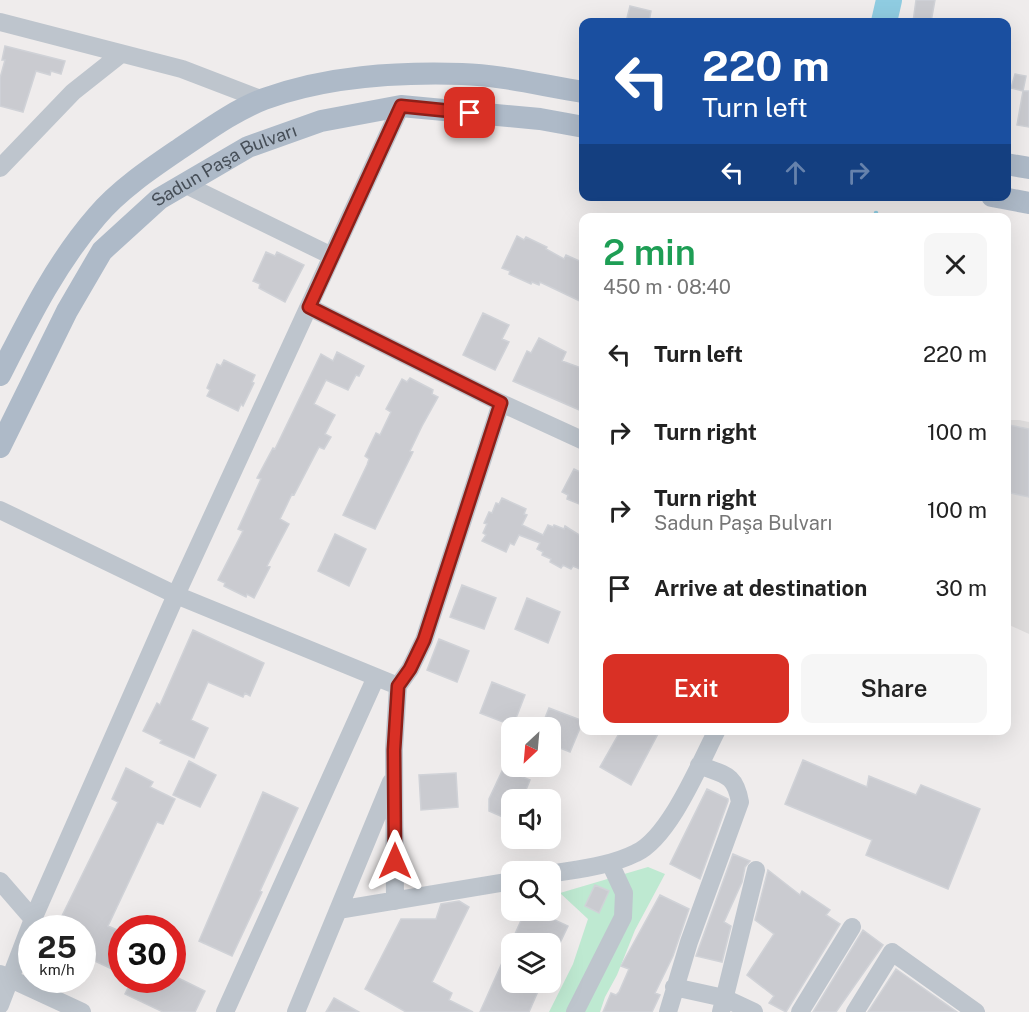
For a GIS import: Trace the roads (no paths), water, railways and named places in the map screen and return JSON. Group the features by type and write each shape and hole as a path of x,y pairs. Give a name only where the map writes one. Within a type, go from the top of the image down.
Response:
{"main road":[{"name":"Sadun Paşa Bulvarı","path":"0,375 25,326 66,256 98,215 126,188 162,161 221,122 263,100 338,79 395,75 463,74 579,91"},
{"name":"Sadun Paşa Bulvarı","path":"0,447 67,311 102,252 159,199 248,147 321,121 401,106 540,119 579,126"},
{"path":"1011,165 1029,168"},
{"path":"1011,200 1029,203"}],"street":[{"path":"0,22 182,69 263,100"},
{"path":"0,168 73,92 121,54"},
{"path":"35,915 176,595 401,106"},
{"path":"184,184 332,256"},
{"path":"309,307 501,403 579,439"},
{"path":"395,901 394,775 398,686 410,669 424,640 501,403"},
{"path":"0,510 176,595 398,686"},
{"path":"225,1012 376,677"},
{"path":"561,872 610,863 639,852 660,832 674,812 714,735"},
{"path":"668,1012 688,942 740,802 737,787 729,777 699,765"},
{"path":"296,1012 394,775"},
{"path":"575,1012 623,917 624,893 610,863"},
{"path":"722,1005 756,870"},
{"path":"0,881 30,915"},
{"path":"338,910 501,883"},
{"path":"800,1012 852,927"},
{"path":"0,1005 5,976 18,950"},
{"path":"855,1012 892,952 976,1012"},
{"path":"5,976 82,1012"},
{"path":"674,987 722,1005 754,1012"}],"waterway":[{"path":"885,18 889,0"}]}
